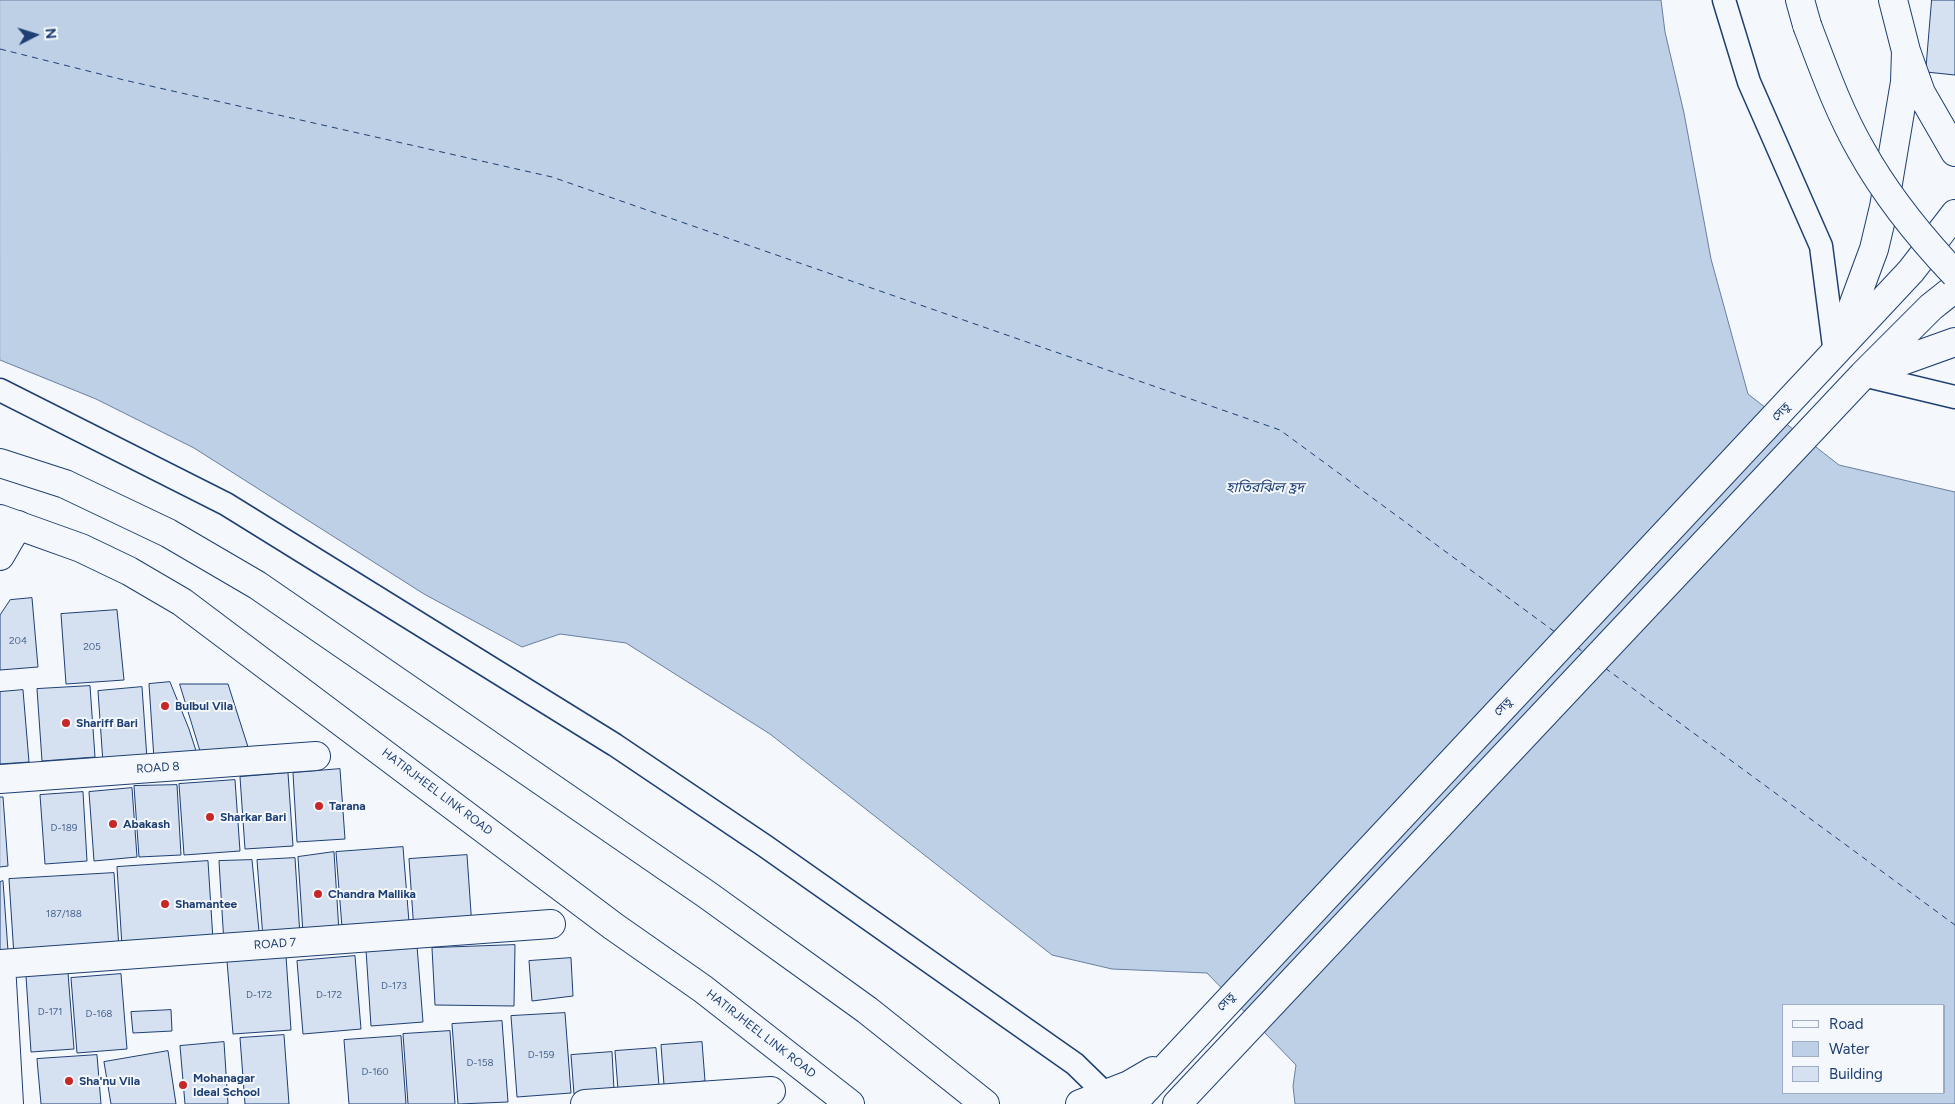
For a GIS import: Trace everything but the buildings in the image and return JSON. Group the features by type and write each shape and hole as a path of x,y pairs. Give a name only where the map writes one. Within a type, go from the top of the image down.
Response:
{"main road":[{"path":"1892,0 1906,51 1921,93 1955,152"},
{"path":"1803,12 1836,101 1861,152 1901,210 1929,246 1955,274"},
{"path":"1835,354 1874,249 1884,207 1905,82 1906,51"},
{"name":"সেতু","path":"1132,1104 1911,272 1955,214"},
{"path":"1185,1095 1863,375 1931,307 1955,288"},
{"path":"1863,375 1955,342"},
{"path":"0,464 65,484 159,529 257,585 706,894 867,1010 985,1104"},
{"path":"0,556 9,522"},
{"name":"HATIRJHEEL LINK ROAD","path":"9,522 81,548 129,571 182,602 613,926 703,989 850,1104"},
{"name":"ROAD 8","path":"0,779 316,756"},
{"name":"ROAD 7","path":"0,964 551,924"},
{"path":"0,964 9,1104"},
{"path":"1080,1104 1111,1099 1129,1085 1171,1061"},
{"path":"585,1104 661,1101 772,1091"}],"street":[{"path":"1724,0 1749,82 1821,246 1835,354"},
{"path":"1863,375 1955,396"},
{"path":"0,390 226,504 615,745 765,846 1075,1064 1111,1099"}],"water":[{"name":"হাতিরঝিল হ্রদ","path":"0,0 1661,0 1665,32 1684,113 1711,259 1748,394 1839,465 1955,492 1955,1104 1295,1104 1293,1086 1296,1065 1207,973 1112,969 1052,955 770,734 626,643 560,634 522,647 424,594 194,448 96,399 0,360"}],"ferry route":[{"path":"0,49 124,80 552,177 1280,430 1555,632"},
{"path":"1577,647 1583,652"},
{"path":"1605,668 1955,925"}],"place":[{"name":"Bulbul Vila","path":"165,706"},
{"name":"Shariff Bari","path":"66,723"},
{"name":"Tarana","path":"319,806"},
{"name":"Sharkar Bari","path":"210,817"},
{"name":"Abakash","path":"113,824"},
{"name":"Chandra Mallika","path":"318,894"},
{"name":"Shamantee","path":"165,904"},
{"name":"Sha'nu Vila","path":"69,1081"},
{"name":"Mohanagar Ideal School","path":"183,1085"}]}
